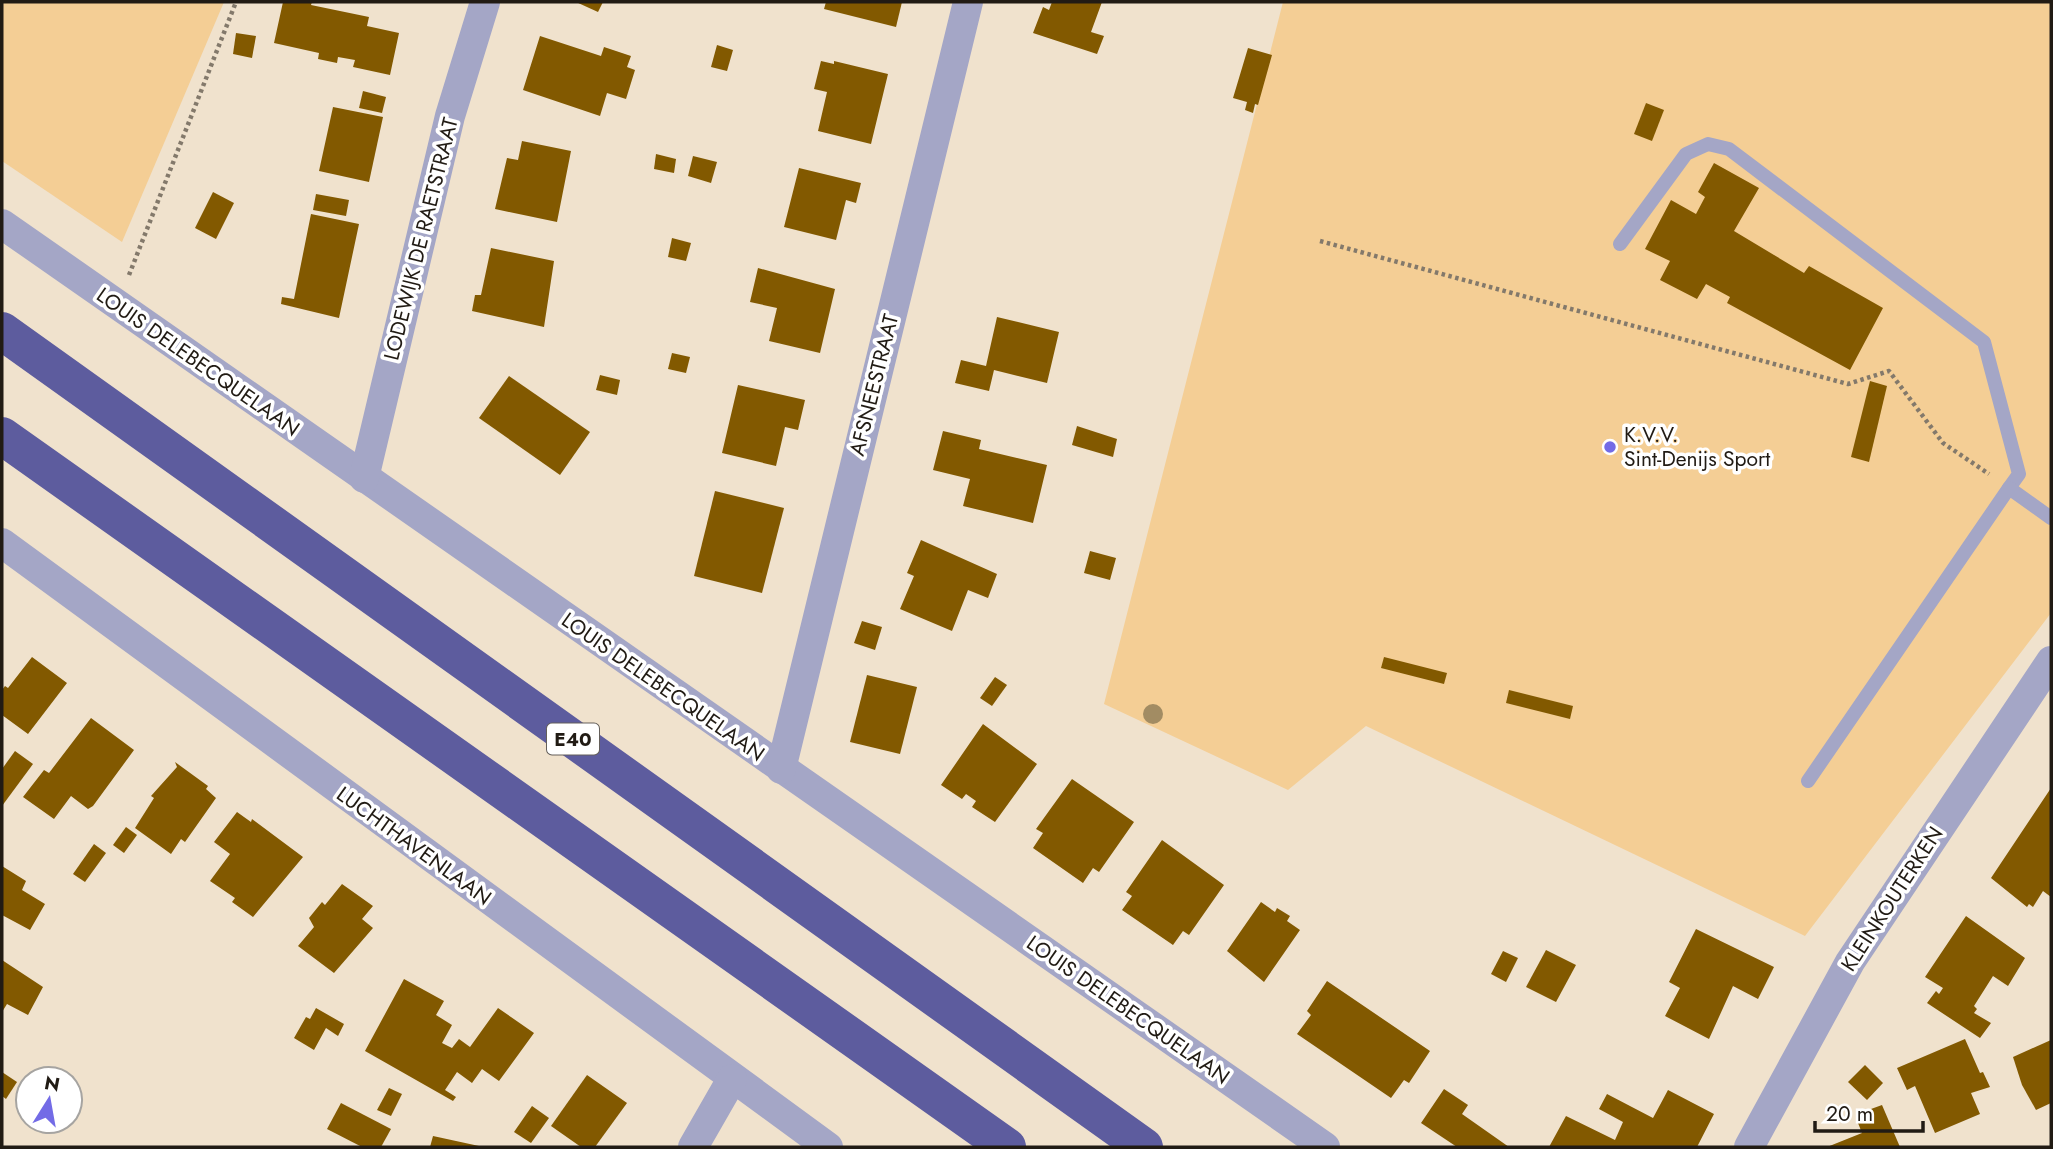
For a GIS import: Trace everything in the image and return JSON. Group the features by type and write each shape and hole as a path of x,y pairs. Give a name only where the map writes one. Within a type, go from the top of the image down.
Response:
{"highway":[{"name":"E40","path":"2,331 1144,1147"},
{"path":"2,436 1007,1147"}],"street":[{"name":"LODEWIJK DE RAETSTRAAT","path":"364,478 450,116 485,2"},
{"name":"AFSNEESTRAAT","path":"781,769 968,2"},
{"name":"LOUIS DELEBECQUELAAN","path":"2,224 1325,1147"},
{"name":"LUCHTHAVENLAAN","path":"4,551 828,1147"},
{"name":"KLEINKOUTERKEN","path":"1749,1147 1850,962 2051,661"},
{"path":"693,1147 732,1079"}],"lane":[{"path":"1620,244 1686,154 1708,144 1729,149 1984,342 2019,474 1808,781"},
{"path":"2010,488 2051,518"}],"path":[{"path":"117,305 236,2"},
{"path":"1320,241 1848,384 1889,371 1944,443 2010,488"}],"shaded area":[{"path":"2,2 224,2 122,242 2,161"},
{"name":"K.V.V. Sint-Denijs Sport","path":"1283,2 2051,2 2051,613 1805,936 1366,726 1288,790 1104,704"}],"building":[{"path":"283,2 312,2 311,5 369,17 367,26 399,33 390,75 353,67 355,60 338,57 337,63 318,59 319,53 274,43"},
{"path":"576,2 603,2 598,12"},
{"path":"826,2 902,2 896,27 824,9"},
{"path":"1052,2 1102,2 1091,32 1104,36 1097,54 1033,33 1043,7 1049,10"},
{"path":"236,33 256,36 252,58 233,54"},
{"path":"540,36 601,56 604,47 631,56 627,67 635,70 626,99 607,93 600,116 523,90"},
{"path":"717,45 733,50 727,71 711,67"},
{"path":"1248,48 1272,55 1258,105 1255,104 1253,113 1245,110 1247,102 1233,98"},
{"path":"821,61 834,64 834,61 888,74 871,144 818,131 827,92 814,89"},
{"path":"363,91 386,97 382,113 359,108"},
{"path":"1646,103 1664,110 1652,141 1634,134"},
{"path":"333,107 383,117 369,182 319,171"},
{"path":"522,141 571,151 557,222 495,209 507,158 518,160"},
{"path":"656,154 676,159 674,173 654,169"},
{"path":"693,156 717,162 711,183 688,176"},
{"path":"1714,163 1759,188 1734,231 1804,273 1809,266 1883,308 1850,370 1727,303 1730,297 1706,284 1697,299 1660,280 1670,261 1645,249 1671,200 1696,214 1705,197 1698,192"},
{"path":"799,168 861,183 856,203 846,200 836,240 784,227"},
{"path":"213,192 234,203 216,239 195,228"},
{"path":"316,194 349,200 346,216 313,210"},
{"path":"311,214 359,224 339,318 281,304 282,297 294,299"},
{"path":"672,238 691,243 686,261 668,257"},
{"path":"491,248 554,261 544,327 472,311 475,295 481,295"},
{"path":"758,268 835,289 820,353 769,341 777,308 750,302"},
{"path":"997,317 1059,332 1047,383 994,370 989,391 955,383 961,360 986,366"},
{"path":"672,353 690,357 686,373 668,369"},
{"path":"600,375 620,380 617,395 596,390"},
{"path":"509,376 590,432 560,475 479,418"},
{"path":"1870,381 1887,386 1869,462 1851,457"},
{"path":"738,385 805,400 798,430 785,427 776,466 722,453"},
{"path":"1077,426 1117,439 1113,457 1072,445"},
{"path":"943,431 981,440 979,449 1047,465 1033,523 963,506 970,479 933,470"},
{"path":"715,491 784,508 762,593 694,576"},
{"path":"921,540 997,574 988,598 968,590 952,631 900,609 914,576 907,573"},
{"path":"1090,551 1116,558 1110,580 1084,573"},
{"path":"862,621 882,627 875,650 854,643"},
{"path":"32,657 67,683 28,734 2,715 2,690 5,686 8,688"},
{"path":"1384,657 1447,673 1444,684 1381,668"},
{"path":"867,675 917,687 900,754 850,742"},
{"path":"995,677 1007,685 992,706 980,698"},
{"path":"1509,690 1573,706 1570,719 1506,703"},
{"path":"91,718 134,750 93,806 88,809 71,796 54,819 23,797 44,770 49,773"},
{"path":"983,724 1037,764 995,822 972,807 976,801 966,794 962,799 941,785"},
{"path":"15,751 33,764 2,806 2,769"},
{"path":"175,762 208,786 206,789 216,798 185,842 181,839 171,854 135,828 154,798 151,796 177,767"},
{"path":"1072,779 1134,822 1099,872 1093,868 1083,883 1033,848 1043,833 1036,829"},
{"path":"2051,788 2051,897 2043,891 2033,907 2029,904 2027,907 1991,878"},
{"path":"237,812 251,822 252,819 303,857 253,917 232,902 235,898 210,881 230,854 214,842"},
{"path":"126,827 137,835 124,853 113,845"},
{"path":"1162,840 1224,885 1189,935 1183,931 1173,945 1122,910 1132,896 1126,892"},
{"path":"94,844 106,853 85,882 73,874"},
{"path":"2,866 26,881 22,890 45,904 30,930 2,915"},
{"path":"342,884 373,906 362,919 373,928 334,973 298,946 314,927 309,918 322,902 325,905"},
{"path":"1261,902 1275,912 1277,908 1290,916 1287,921 1300,930 1264,982 1227,951"},
{"path":"1966,916 2025,958 2008,986 1993,976 1974,1006 1977,1009 1974,1013 1991,1023 1980,1038 1927,1003 1936,991 1939,994 1943,988 1925,977"},
{"path":"1696,929 1774,967 1758,999 1733,986 1709,1039 1665,1016 1680,988 1669,982"},
{"path":"1546,950 1576,965 1556,1002 1526,987"},
{"path":"1503,951 1518,958 1506,982 1491,974"},
{"path":"2,960 43,987 28,1015 7,1004 2,1012"},
{"path":"404,979 444,1001 436,1015 452,1025 442,1043 452,1048 459,1039 470,1047 498,1008 534,1033 499,1081 482,1069 472,1083 457,1072 445,1090 456,1097 453,1101 365,1051"},
{"path":"1327,981 1430,1051 1409,1083 1404,1080 1391,1098 1297,1034 1311,1015 1307,1011"},
{"path":"316,1008 344,1024 338,1036 326,1028 314,1050 294,1038 306,1017 310,1019"},
{"path":"1965,1039 1980,1073 1983,1072 1990,1087 1971,1093 1980,1114 1935,1133 1915,1086 1907,1090 1897,1068"},
{"path":"2051,1040 2051,1103 2036,1110 2022,1085 2013,1057"},
{"path":"1865,1065 1883,1083 1867,1100 1848,1082"},
{"path":"2,1072 14,1080 14,1087 6,1099 2,1096"},
{"path":"587,1075 627,1103 595,1147 581,1147 551,1126"},
{"path":"389,1088 402,1094 391,1116 377,1110"},
{"path":"1444,1089 1468,1105 1462,1114 1509,1147 1457,1147 1421,1123"},
{"path":"1668,1090 1714,1114 1697,1147 1549,1147 1566,1116 1615,1140 1623,1122 1599,1109 1607,1094 1653,1118"},
{"path":"341,1103 391,1129 381,1147 362,1147 327,1129"},
{"path":"1882,1105 1900,1147 1827,1147 1862,1133 1856,1118 1860,1113"},
{"path":"532,1106 549,1118 531,1143 514,1132"},
{"path":"433,1136 479,1146 479,1147 430,1147"}],"place":[{"name":"K.V.V. Sint-Denijs Sport","path":"1610,447"}]}
